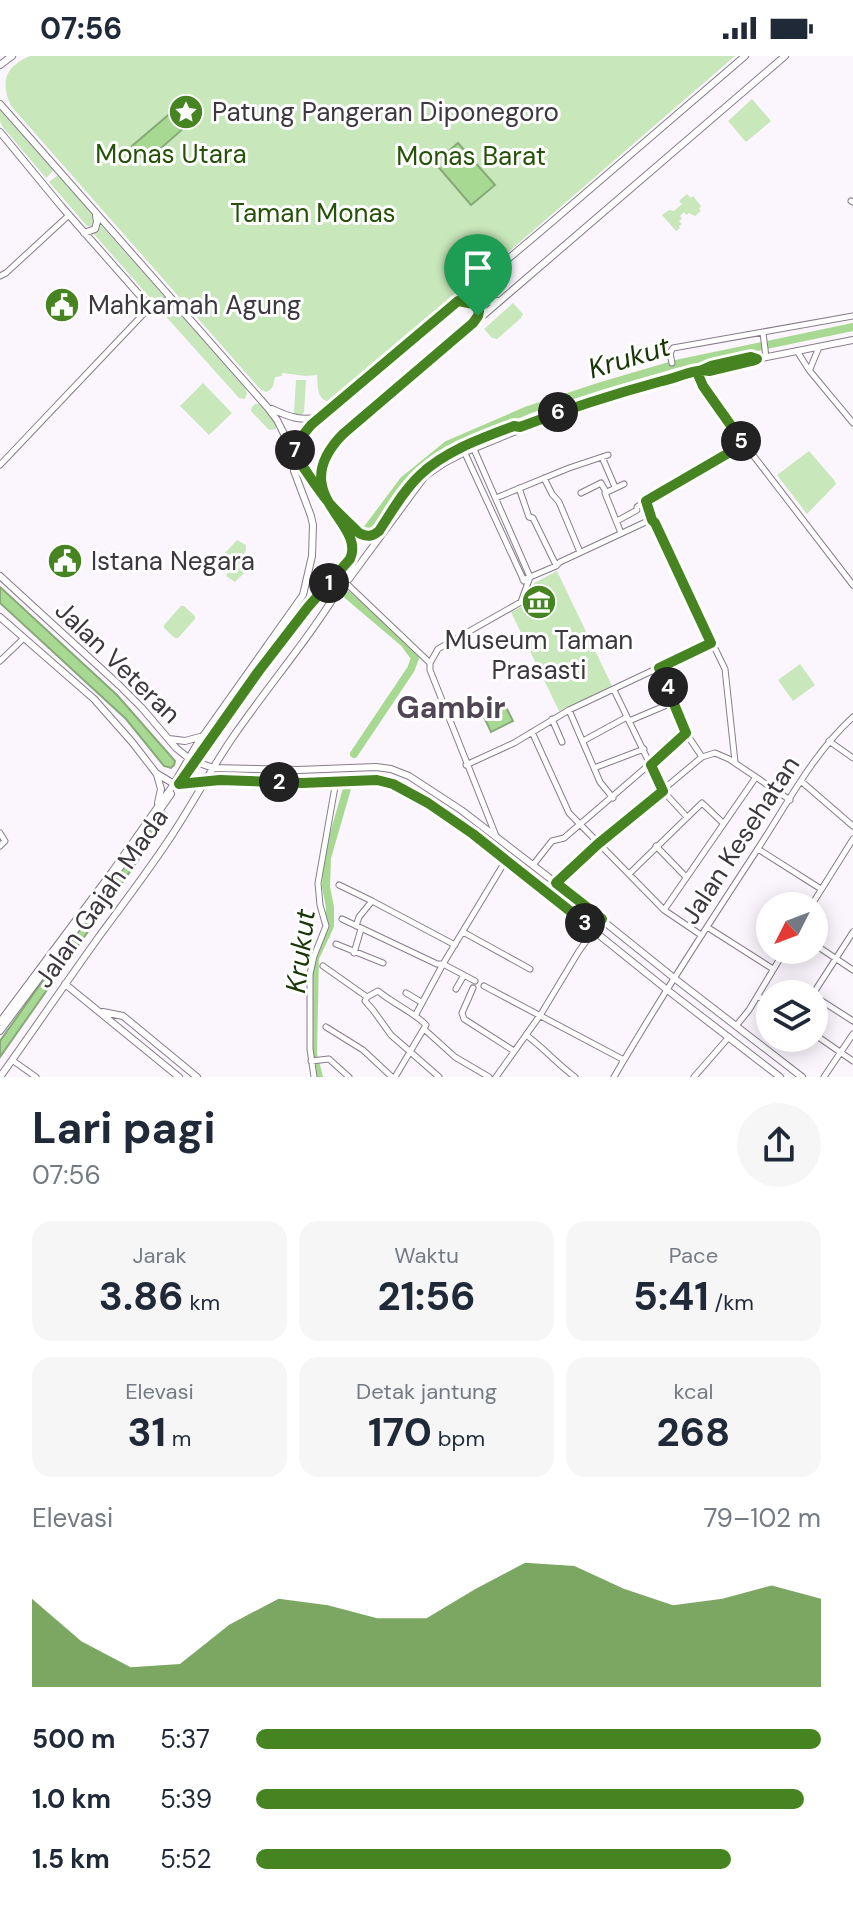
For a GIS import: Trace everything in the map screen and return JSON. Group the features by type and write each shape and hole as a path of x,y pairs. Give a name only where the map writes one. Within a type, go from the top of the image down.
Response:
{"main road":[{"path":"0,65 12,56"},
{"path":"191,760 202,736 303,595 312,556 313,525 294,471 294,454 302,435 745,56"},
{"path":"323,493 323,471 336,442 785,56"},
{"path":"0,104 277,420 294,454 323,493 351,541 353,551 349,572 335,598"},
{"path":"1,136 150,307"},
{"path":"84,233 95,229 96,215"},
{"path":"484,279 480,292 484,299 491,302 501,299"},
{"path":"458,301 476,306 479,313 476,321"},
{"path":"328,502 359,533 374,535 419,475 442,459 514,426 520,427 601,397 706,369 710,371 752,361 766,354 853,340"},
{"path":"268,408 299,419 322,415"},
{"path":"335,598 422,479 464,450"},
{"path":"0,1031 97,901 191,760 308,607 347,564 353,551"},
{"name":"Jalan Veteran","path":"0,576 119,685 191,760 213,768"},
{"name":"Jalan Gajah Mada","path":"0,1077 171,837 219,757 263,693 335,598"},
{"path":"0,617 94,699 119,726 156,773 161,789 158,806"},
{"path":"169,739 185,741 202,736"},
{"path":"219,757 219,765 223,767"},
{"path":"213,768 298,770 358,766 400,772 475,821 533,865 802,1077"},
{"path":"156,773 176,784 232,780 302,783 377,780 406,790 506,860 780,1077"},
{"path":"0,1022 176,784"},
{"path":"65,984 179,1077"},
{"path":"99,1011 123,1016 197,1077"},
{"path":"0,1069 10,1062"}],"street":[{"path":"0,276 69,215"},
{"path":"0,465 150,307 162,301 172,301"},
{"path":"672,363 670,353 673,348 763,336 853,316"},
{"path":"763,336 766,354"},
{"path":"809,370 819,347"},
{"path":"797,351 853,423"},
{"path":"697,372 703,386 744,444 853,585"},
{"path":"617,521 744,444"},
{"path":"472,446 496,498 526,579 524,598 518,605 438,649 430,663 430,670 496,837"},
{"path":"464,450 526,579"},
{"path":"496,498 605,456 615,487"},
{"path":"544,478 552,494 557,497 580,552"},
{"path":"581,493 611,478"},
{"path":"601,483 621,533"},
{"path":"606,492 624,484"},
{"path":"519,488 529,517 533,518 557,563"},
{"path":"646,501 652,520 725,669 735,762"},
{"path":"526,579 652,520"},
{"path":"346,583 430,663"},
{"path":"0,661 23,639"},
{"path":"466,765 514,743 569,710 711,643"},
{"path":"659,668 686,733 702,757"},
{"path":"614,690 663,791 687,817"},
{"path":"583,741 628,719 674,702"},
{"path":"569,710 600,782 613,798"},
{"name":"Jalan Kesehatan","path":"614,1077 666,989 829,741 853,717"},
{"path":"552,719 562,742"},
{"path":"532,732 567,810 664,910 701,935"},
{"path":"533,865 552,841 564,838 686,733"},
{"path":"829,741 853,758"},
{"path":"594,768 644,749"},
{"path":"556,883 702,757 715,753 735,762 790,800"},
{"path":"664,910 756,777"},
{"path":"314,1077 310,974 326,926 318,883 339,781"},
{"path":"802,782 853,826"},
{"path":"629,874 703,803 723,823"},
{"path":"475,821 486,813"},
{"path":"0,833 2,844"},
{"path":"819,892 853,839"},
{"path":"656,846 686,877"},
{"path":"758,849 821,889"},
{"path":"415,1016 506,860"},
{"path":"339,885 455,945"},
{"path":"354,953 359,917 372,901"},
{"path":"342,919 475,981"},
{"path":"496,1077 602,919"},
{"path":"707,927 773,969"},
{"path":"463,932 530,969"},
{"path":"823,980 853,932"},
{"path":"336,944 383,963"},
{"path":"828,953 853,970"},
{"path":"766,980 776,964"},
{"path":"323,966 367,997"},
{"path":"456,989 464,975"},
{"path":"484,986 624,1060"},
{"path":"473,988 462,1013 464,1019 514,1051"},
{"path":"326,1027 363,1050 394,1077 426,1025 378,991 367,997"},
{"path":"406,993 421,1002"},
{"path":"367,997 365,1001 384,1027 439,1077"},
{"path":"736,1026 756,997"},
{"path":"828,1005 853,1021"},
{"path":"424,1029 455,1057 489,1077"},
{"path":"824,1077 853,1034"},
{"path":"526,1035 575,1077"},
{"path":"694,1077 729,1037"},
{"path":"828,1044 853,1061"},
{"path":"315,1060 329,1059 349,1077"},
{"path":"10,1062 36,1077"},
{"path":"391,1062 400,1070"},
{"path":"699,1071 707,1077"}],"green space":[{"name":"Taman Monas","path":"30,56 735,56 337,400 326,401 320,395 317,375 282,373 282,376 275,377 268,391 260,389 11,106 6,89 7,76 15,65"},
{"path":"752,99 771,121 746,142 728,121"},
{"path":"0,109 54,170 46,178 2,126"},
{"path":"58,175 94,216 91,226 87,226 49,182"},
{"path":"687,194 691,198 693,196 701,211 695,216 684,212 679,221 682,224 676,231 662,215 669,210 674,211"},
{"path":"100,224 165,297 152,300 92,232"},
{"path":"513,303 523,314 521,318 497,339 492,338 484,329"},
{"path":"168,305 173,306 245,388 245,399 239,398 161,311"},
{"path":"296,380 306,380 304,412 301,416 294,412"},
{"path":"203,383 232,413 209,435 180,406"},
{"path":"255,404 259,404 276,424 276,429 269,430 251,411"},
{"path":"809,451 836,484 807,514 777,475"},
{"path":"237,540 246,545 244,554 252,565 235,582 226,576 230,568 223,562 223,555"},
{"name":"Museum Taman Prasasti","path":"557,571 613,688 559,711 511,612 525,605 534,583"},
{"path":"181,606 195,619 175,638 164,625"},
{"path":"800,664 815,685 793,701 778,680"}],"shaded area":[{"path":"172,112 185,127 145,162 132,146"},
{"path":"458,143 495,185 471,205 435,163"},
{"path":"0,587 117,695 175,761 171,768 164,766 126,719 0,603"},
{"path":"505,705 513,721 491,732 483,715"},
{"path":"163,811 169,816 0,1057 0,1041"}],"waterway":[{"name":"Krukut","path":"365,532 404,480 447,445 528,410 676,364 853,327"},
{"name":"Krukut","path":"345,593 404,643 415,658 411,669 354,754"},
{"name":"Krukut","path":"319,1077 313,1054 315,958 330,926 327,858 348,785"}],"place":[{"name":"Patung Pangeran Diponegoro","path":"186,112"},
{"name":"Mahkamah Agung","path":"62,305"},
{"name":"Istana Negara","path":"65,561"},
{"name":"Museum Taman Prasasti","path":"539,602"}],"district":[{"name":"Gambir","path":"451,708"}],"route":[{"path":"478,316 332,447 325,462 321,484 323,493 325,497 351,541 353,551 350,559 258,672 179,784 220,780 302,783 377,780 393,784 428,803 473,834 594,930 602,919 556,883 663,791 651,765 686,733 659,668 711,643 652,520 646,501 744,444 703,386 697,372 709,366 751,357 757,359 710,371 706,369 697,372 665,381 601,397 471,443 419,475 379,531 369,537 359,533 328,502 323,493 294,454 299,440 322,415 458,301 474,304 479,311 478,316"}],"park label":[{"name":"Monas Utara","path":"171,154"},
{"name":"Monas Barat","path":"471,156"}]}
